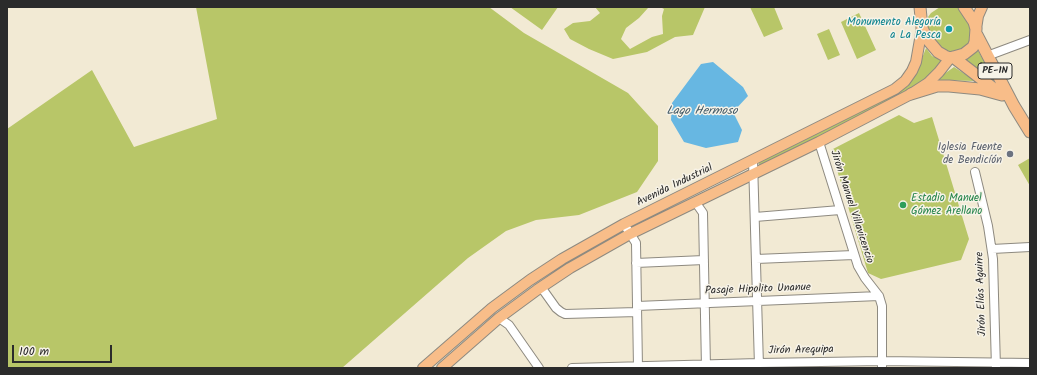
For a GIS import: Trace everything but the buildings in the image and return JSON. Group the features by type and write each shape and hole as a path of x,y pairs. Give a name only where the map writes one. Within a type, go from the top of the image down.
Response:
{"highway":[{"name":"PE-1N","path":"920,7 922,24 927,39 932,47 945,56 952,58 1002,95 1014,106"},
{"path":"922,24 923,14 928,7"},
{"name":"PE-1N","path":"964,7 971,17 987,56 1029,130"},
{"name":"PE-1N","path":"952,58 969,51 975,42 976,32"},
{"path":"911,94 937,86 948,86 980,90 1002,95"}],"main road":[{"path":"976,32 978,16 982,7"},
{"name":"Avenida Industrial","path":"423,368 492,308 562,259 624,224 895,90 905,81 914,66 919,52 922,24"},
{"path":"442,368 499,318 570,268 630,234 819,142 911,94 928,83 952,58"}],"street":[{"path":"987,56 1030,40"},
{"name":"Jirón Manuel Villavicencio","path":"819,142 858,266 879,296 882,306 882,365"},
{"path":"753,161 759,365"},
{"name":"Jirón Elías Aguirre","path":"975,172 992,249 996,365"},
{"path":"696,203 703,213 706,366"},
{"path":"755,217 840,210"},
{"path":"624,224 636,243 638,367"},
{"path":"992,249 1030,248"},
{"path":"756,259 854,254"},
{"path":"636,263 704,260"},
{"name":"Pasaje Hipolito Unanue","path":"541,287 556,308 565,314 704,304 879,296"},
{"path":"499,318 509,324 539,368"},
{"name":"Jirón Arequipa","path":"572,368 759,365 996,365 1030,363"}],"green space":[{"path":"196,7 489,7 524,33 628,93 658,126 658,161 637,192 579,215 536,220 506,231 468,258 342,368 7,368 7,129 92,70 134,147 217,119"},
{"path":"510,7 558,7 542,30"},
{"path":"595,7 648,8 639,18 626,28 621,39 630,49 652,37 663,34 662,16 664,9 660,7 705,7 693,35 675,37 647,52 613,59 570,39 564,29 573,23 590,21 600,13"},
{"path":"750,7 774,7 783,29 764,37"},
{"path":"940,7 958,8 962,12 971,29 969,43 966,47 955,53 947,52 935,44 928,29 928,17"},
{"path":"859,13 876,50 857,59 841,22"},
{"path":"829,29 840,55 828,60 817,34"},
{"path":"926,48 932,56 944,61 944,63 908,93 760,166 759,162 898,93 909,85 916,74"},
{"path":"977,49 996,82 995,84 964,60"},
{"path":"954,67 975,81 937,80"},
{"name":"Estadio Manuel Gómez Arellano","path":"899,115 914,123 932,117 969,239 961,260 881,279 868,273 831,150"},
{"path":"1030,158 1030,186 1018,165"}],"water":[{"name":"Lago Hermoso","path":"713,62 743,87 748,96 733,112 742,130 738,142 706,148 684,142 671,120 672,103 701,64"}],"place":[{"name":"Monumento Alegoría a La Pesca","path":"949,29"},
{"name":"Iglesia Fuente de Bendicíón","path":"1010,154"},
{"name":"Estadio Manuel Gómez Arellano","path":"903,205"}]}
